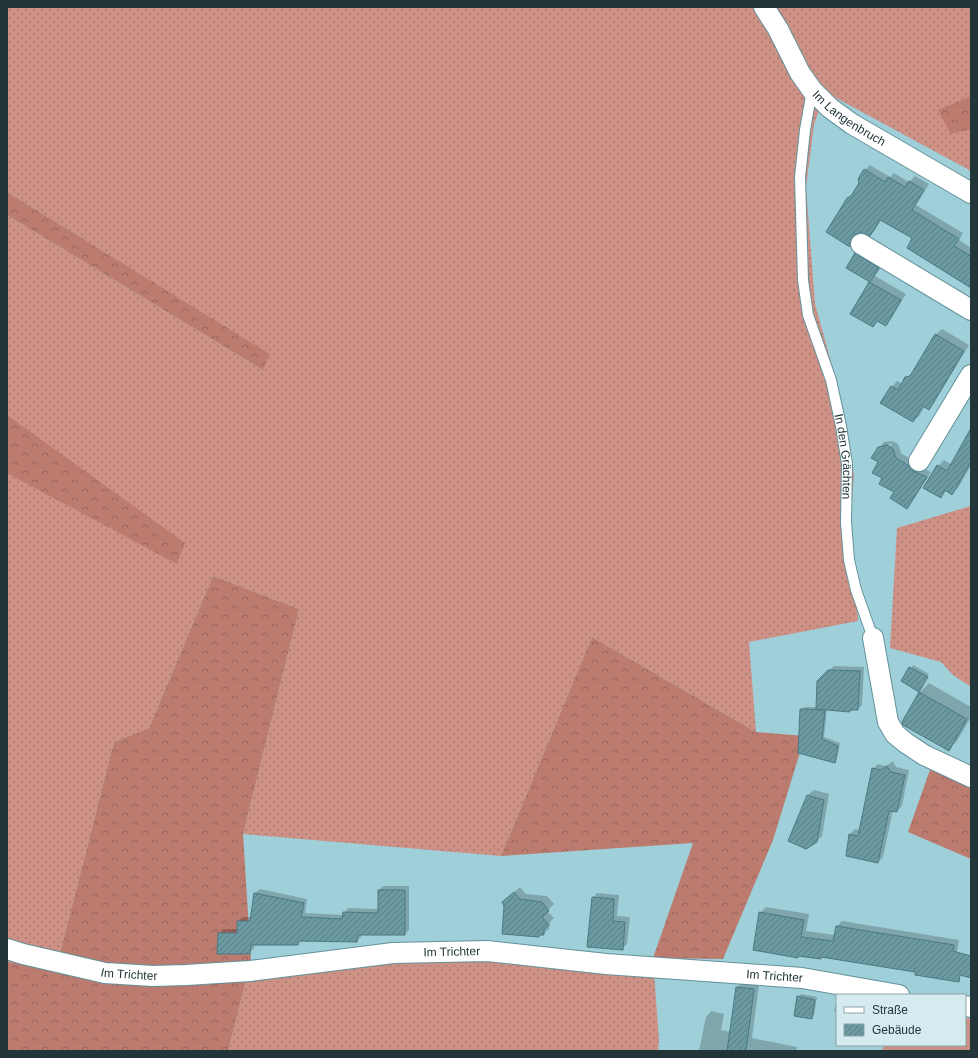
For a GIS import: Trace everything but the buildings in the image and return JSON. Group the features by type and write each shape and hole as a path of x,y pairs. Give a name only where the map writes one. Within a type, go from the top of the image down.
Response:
{"street":[{"name":"Im Langenbruch","path":"764,7 778,29 800,73 812,90 830,108 852,124 971,193"},
{"path":"861,244 971,310"},
{"path":"919,461 971,375"},
{"name":"In den Grächten","path":"873,638 888,722 896,734 924,755 971,777"},
{"name":"Im Trichter","path":"7,948 24,954 105,973 153,976 250,971 393,953 487,951 606,964 802,978 893,994"}],"lane":[{"name":"In den Grächten","path":"812,90 805,130 800,177 803,280 808,315 831,380 841,426 847,464 846,522 849,560 856,590 873,638"}],"shaded area":[{"path":"7,7 971,7 971,171 825,92 814,125 806,187 815,304 836,380 854,474 850,525 858,621 749,642 756,732 592,637 501,856 243,834 299,609 213,576 149,728 114,742 56,969 7,962 7,215 263,370 269,354 7,192"},
{"path":"971,506 971,687 953,675 941,662 890,648 897,528"},
{"path":"479,940 654,973 659,1040 658,1051 228,1051 251,961"},
{"path":"966,1017 971,1019 971,1051 882,1051 884,1046 966,1046"}],"green space":[{"path":"971,96 971,129 951,134 938,110"},
{"path":"7,192 270,354 263,370 7,215"},
{"path":"7,415 185,543 177,564 7,473"},
{"path":"213,576 299,609 243,834 251,961 228,1051 7,1051 7,962 56,969 114,742 149,728"},
{"path":"592,637 756,732 805,736 773,840 723,959 653,958 693,843 501,856"},
{"path":"931,767 971,782 971,859 908,832"}]}
